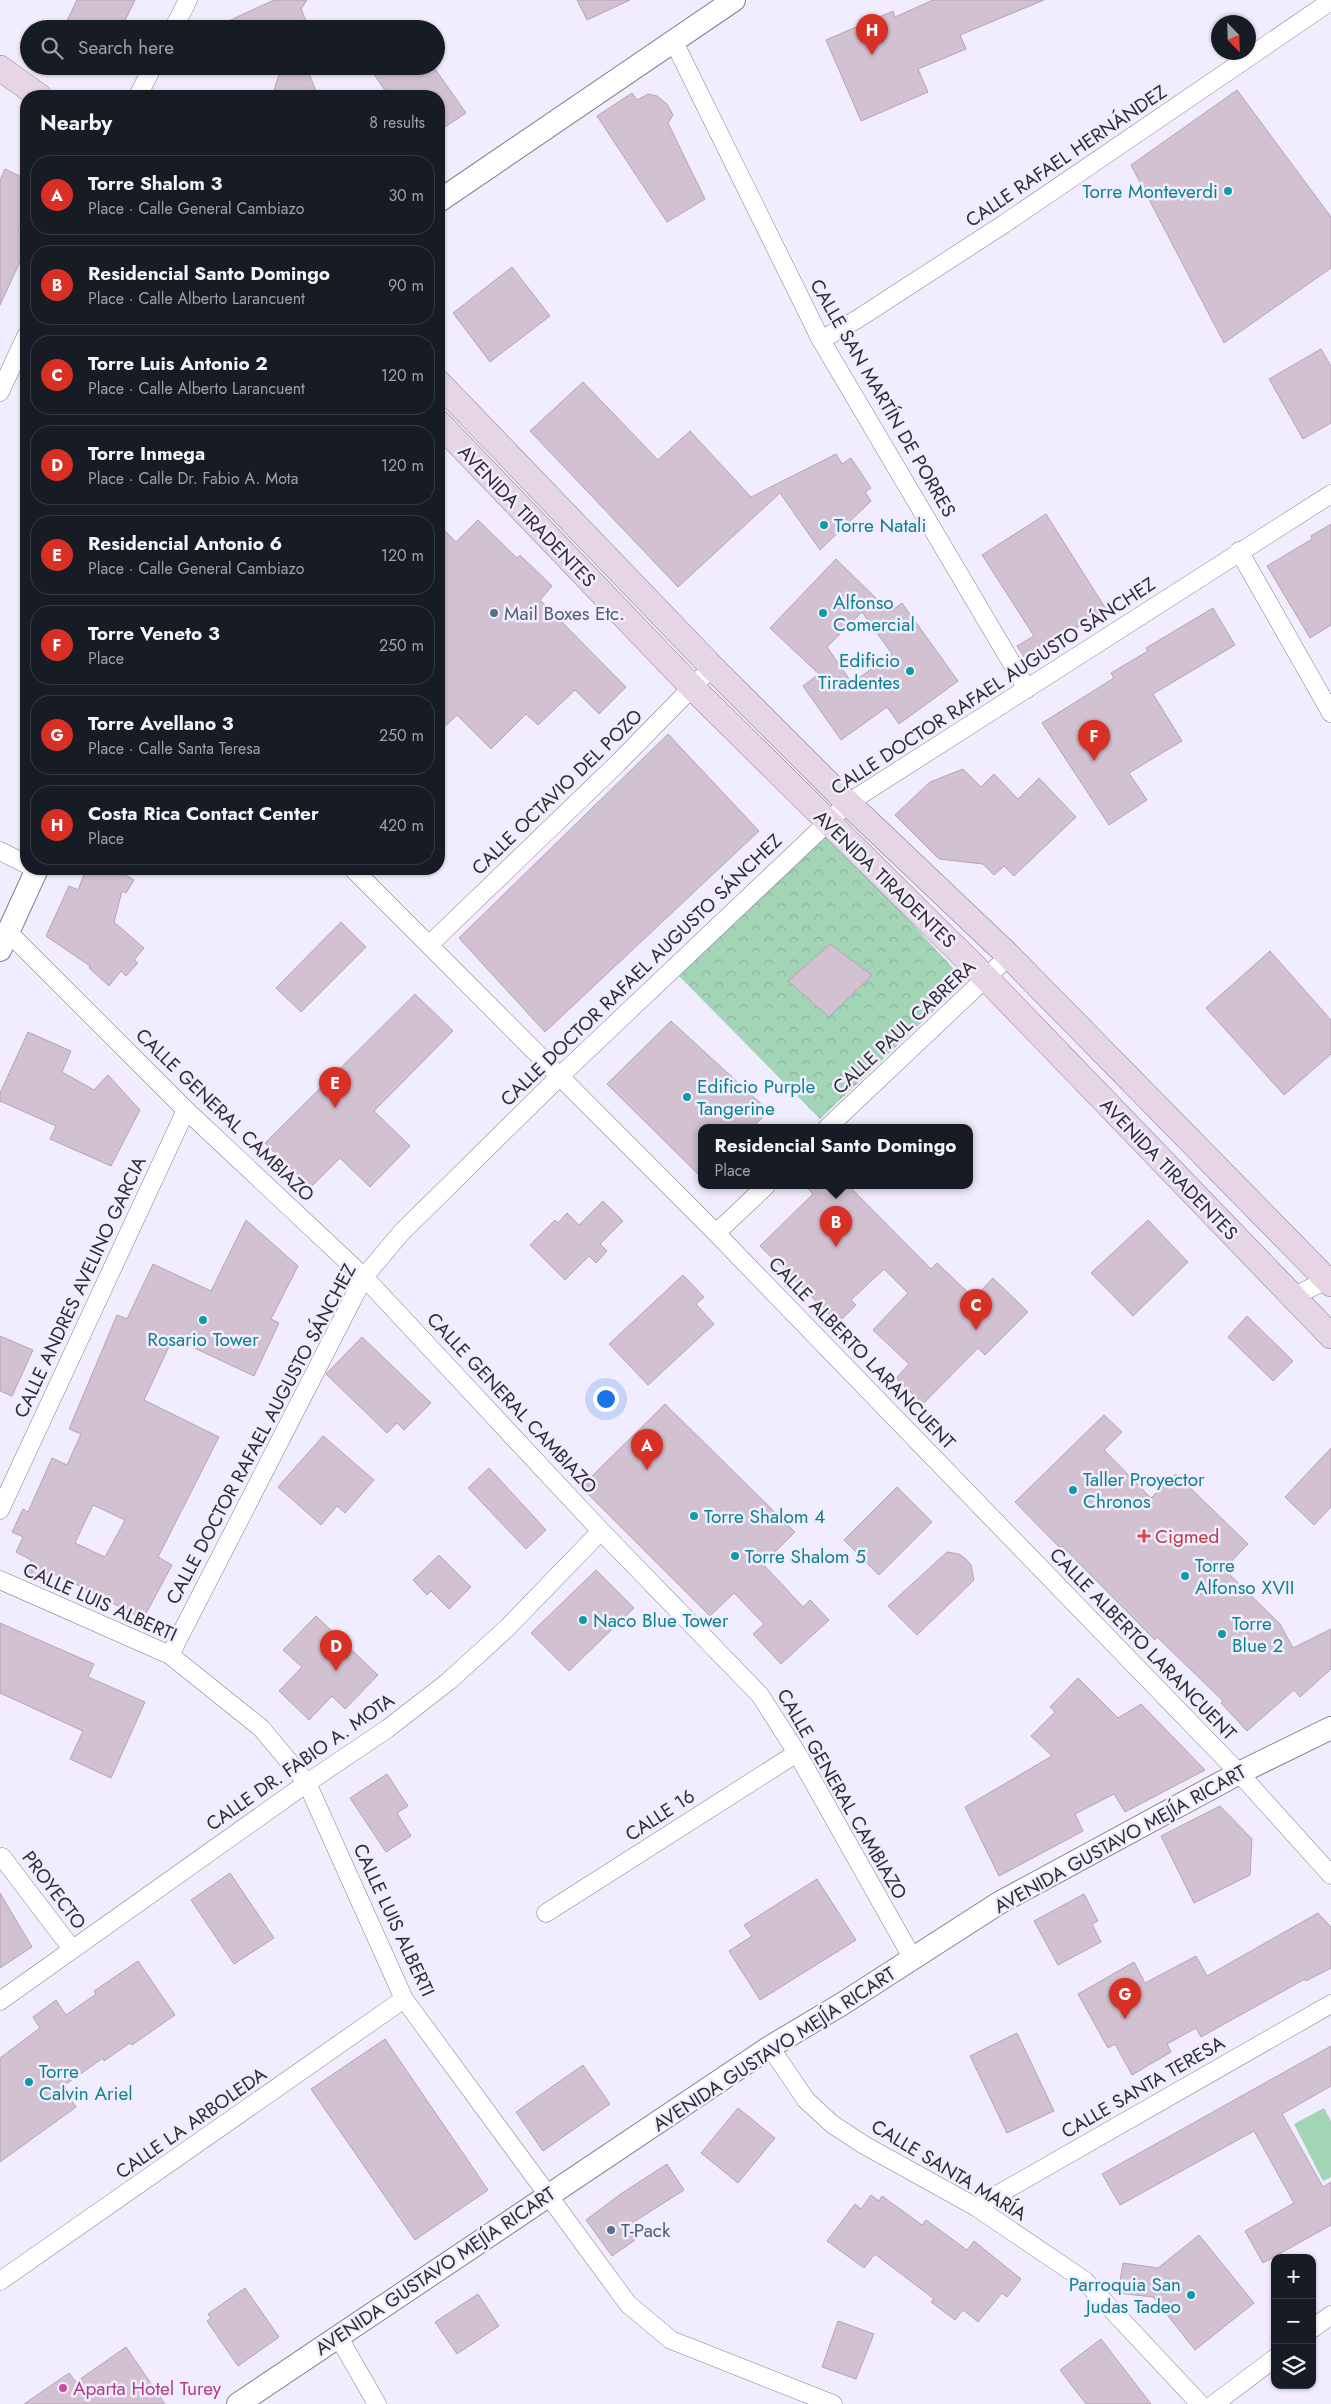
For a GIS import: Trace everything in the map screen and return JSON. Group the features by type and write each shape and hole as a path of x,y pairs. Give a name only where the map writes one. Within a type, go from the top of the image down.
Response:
{"main road":[{"path":"0,68 31,90"},
{"path":"0,86 20,99"},
{"name":"AVENIDA TIRADENTES","path":"445,389 712,667 848,802 1009,956 1330,1281"},
{"name":"AVENIDA TIRADENTES","path":"445,429 693,688 826,822 986,978 1331,1336"}],"street":[{"path":"178,20 188,0"},
{"path":"445,197 734,0"},
{"name":"CALLE RAFAEL HERNÁNDEZ","path":"821,340 856,320 1004,224 1331,1"},
{"name":"CALLE SAN MARTÍN DE PORRES","path":"674,42 821,340 1027,689"},
{"path":"141,90 148,75"},
{"path":"0,392 20,349"},
{"name":"CALLE DOCTOR RAFAEL AUGUSTO SÁNCHEZ","path":"170,1655 364,1277 401,1233 559,1077 848,802 1331,494"},
{"path":"1239,551 1331,713"},
{"name":"CALLE OCTAVIO DEL POZO","path":"429,945 693,688 712,667"},
{"path":"0,851 20,861"},
{"path":"4,941 31,875"},
{"name":"CALLE ALBERTO LARANCUENT","path":"359,875 716,1233 1239,1773 1331,1874"},
{"name":"CALLE GENERAL CAMBIAZO","path":"4,941 364,1277 601,1530 760,1695 797,1753 914,1959"},
{"name":"CALLE PAUL CABRERA","path":"831,1124 1009,956"},
{"name":"CALLE ANDRES AVELINO GARCIA","path":"0,1510 186,1110"},
{"path":"716,1233 763,1189"},
{"path":"1292,1297 1330,1281"},
{"name":"CALLE DR. FABIO A. MOTA","path":"0,2001 307,1783 387,1729 449,1681 507,1628 601,1530"},
{"name":"CALLE LUIS ALBERTI","path":"0,1580 170,1655 261,1728 307,1783 404,1999 628,2304 671,2340 833,2404"},
{"name":"AVENIDA GUSTAVO MEJÍA RICART","path":"238,2404 770,2047 914,1959 999,1904 1239,1773 1331,1728"},
{"name":"CALLE 16","path":"546,1914 797,1753"},
{"name":"PROYECTO","path":"2,1857 72,1950"},
{"name":"CALLE LA ARBOLEDA","path":"0,2281 404,1999"},
{"name":"CALLE SANTA TERESA","path":"976,2207 1331,2004"},
{"name":"CALLE SANTA MARÍA","path":"770,2047 806,2100 832,2124 864,2145 976,2207 1084,2280 1200,2404"},
{"path":"1316,2326 1331,2315"},
{"path":"338,2336 377,2404"},
{"path":"1214,2404 1271,2361"}],"green space":[{"path":"828,832 965,981 820,1119 679,976"},
{"path":"1324,2108 1331,2121 1331,2177 1323,2181 1294,2124"}],"building":[{"path":"77,0 135,0 125,20 67,20"},
{"path":"274,0 307,0 301,9 306,20 231,20"},
{"path":"577,0 630,0 587,20"},
{"path":"933,0 1044,0 960,35 966,49 918,69 928,92 861,121 826,40 893,11 895,17"},
{"path":"279,75 310,75 316,90 274,90"},
{"path":"374,75 439,75 466,113 445,127 445,90 385,90"},
{"name":"Torre Monteverdi","path":"1237,90 1331,217 1331,268 1224,343 1131,165"},
{"path":"632,93 637,100 648,94 657,96 667,104 673,115 668,123 705,199 667,222 597,116"},
{"path":"5,169 20,176 20,227 18,231 20,232 20,262 0,305 0,180"},
{"path":"512,267 550,316 490,362 453,313"},
{"path":"1321,349 1331,366 1331,423 1303,439 1269,379"},
{"path":"583,382 658,460 690,431 751,497 836,454 842,464 851,458 871,488 865,492 871,501 820,550 780,493 678,587 530,431"},
{"path":"1046,514 1106,609 1026,660 1017,646 1034,636 982,555"},
{"path":"478,520 517,558 520,555 552,586 540,600 626,687 599,714 575,690 538,725 526,714 491,749 457,715 445,726 445,531 456,542"},
{"path":"1331,524 1331,625 1310,638 1267,566 1312,539 1311,536"},
{"path":"836,559 890,612 902,603 958,681 899,724 887,707 841,740 803,686 819,674 770,628","holes":["862,612 892,654 852,683 827,647"]},
{"path":"1213,608 1235,645 1153,694 1182,741 1129,773 1147,800 1109,825 1042,723 1114,678 1111,673 1148,651 1146,648"},
{"path":"668,734 759,831 545,1032 459,938"},
{"path":"963,769 981,787 994,774 1018,799 1039,778 1076,817 1014,876 1004,866 994,875 983,864 939,859 895,815 930,782"},
{"path":"84,875 126,875 134,880 126,893 122,891 114,922 144,948 134,960 138,963 126,976 121,971 109,986 89,968 90,966 46,936 69,886 78,890"},
{"path":"341,922 366,947 301,1012 276,988"},
{"path":"830,944 872,975 829,1017 788,981"},
{"path":"1270,951 1331,1020 1331,1054 1284,1095 1206,1008"},
{"path":"415,994 453,1031 374,1111 410,1146 370,1187 340,1158 311,1187 265,1143"},
{"name":"Edificio Purple Tangerine","path":"671,1021 769,1111 756,1124 698,1124 698,1174 607,1084"},
{"path":"28,1032 71,1051 62,1072 94,1090 108,1075 140,1110 111,1166 50,1139 56,1126 0,1101 0,1093"},
{"path":"808,1189 852,1189 931,1269 937,1263 974,1298 993,1278 1028,1312 985,1355 978,1348 923,1404 896,1378 909,1364 873,1330 908,1293 884,1269 851,1300 856,1305 838,1323 760,1246 813,1194"},
{"path":"603,1201 623,1221 600,1244 607,1251 596,1263 589,1256 565,1280 530,1245 555,1220 558,1223 567,1213 579,1225"},
{"path":"246,1220 298,1266 271,1319 279,1323 254,1376 173,1338 144,1400 219,1437 158,1557 172,1565 143,1619 68,1580 48,1572 43,1582 25,1573 31,1560 16,1552 23,1537 12,1532 23,1509 28,1512 52,1458 67,1465 81,1434 69,1429 117,1315 127,1319 153,1264 211,1291","holes":["93,1505 125,1520 105,1557 75,1543"]},
{"path":"1148,1220 1188,1262 1133,1316 1091,1273"},
{"path":"683,1275 704,1297 696,1304 714,1324 648,1385 609,1344"},
{"path":"1247,1316 1293,1361 1273,1381 1228,1337"},
{"path":"0,1336 33,1350 12,1396 0,1391"},
{"path":"362,1337 431,1403 404,1430 397,1423 387,1433 326,1374"},
{"path":"665,1404 795,1532 763,1564 803,1607 810,1600 829,1620 781,1664 753,1634 764,1624 734,1593 710,1616 581,1487"},
{"path":"1104,1415 1122,1432 1104,1450 1151,1498 1176,1474 1248,1544 1224,1569 1280,1624 1293,1648 1331,1629 1331,1669 1300,1697 1294,1690 1247,1731 1221,1703 1223,1701 1157,1637 1155,1640 1062,1546 1060,1548 1015,1502"},
{"path":"323,1436 374,1480 345,1513 337,1506 321,1525 278,1487"},
{"path":"1331,1448 1331,1507 1314,1525 1285,1497"},
{"path":"489,1468 546,1530 526,1549 468,1488"},
{"path":"897,1487 932,1522 879,1575 844,1540"},
{"path":"947,1552 959,1554 966,1559 971,1565 974,1580 917,1635 888,1606"},
{"path":"439,1555 471,1587 449,1609 431,1591 427,1595 413,1580"},
{"name":"Naco Blue Tower","path":"596,1570 634,1608 569,1671 531,1633"},
{"path":"316,1616 378,1675 345,1709 332,1696 309,1720 279,1691 302,1667 283,1650"},
{"path":"0,1623 94,1664 88,1677 145,1702 111,1778 70,1759 83,1731 0,1693"},
{"path":"1078,1678 1118,1718 1141,1704 1205,1770 1125,1812 1114,1794 1075,1814 1083,1831 999,1876 965,1807 1052,1756 1031,1736 1055,1712 1050,1707"},
{"path":"387,1774 408,1806 397,1813 411,1836 386,1852 350,1798"},
{"path":"1220,1806 1252,1839 1250,1875 1194,1903 1161,1836"},
{"path":"230,1873 274,1938 234,1964 191,1900"},
{"path":"817,1879 856,1940 760,2000 729,1951 752,1936 744,1925"},
{"path":"0,1893 32,1947 0,1968"},
{"path":"1084,1894 1098,1921 1092,1924 1101,1942 1058,1965 1034,1921"},
{"path":"1318,1913 1331,1927 1331,1968 1306,1981 1305,1979 1201,2037 1196,2028 1167,2044 1171,2052 1132,2075 1115,2044 1108,2048 1078,1994 1134,1962 1145,1983 1196,1956 1207,1976"},
{"path":"138,1961 175,2015 132,2045 130,2043 104,2061 103,2058 62,2087 76,2107 0,2162 0,2058 40,2028 33,2017 56,2000 66,2015 96,1994 94,1991"},
{"path":"1017,2033 1054,2111 1007,2133 970,2056"},
{"path":"385,2039 488,2190 415,2240 311,2089"},
{"path":"1331,2046 1331,2086 1282,2114 1323,2187 1331,2182 1331,2225 1279,2254 1271,2254 1271,2259 1263,2263 1245,2231 1294,2203 1254,2131 1120,2205 1102,2174"},
{"path":"583,2065 610,2104 543,2151 516,2112"},
{"path":"738,2108 775,2138 738,2183 701,2153"},
{"path":"667,2164 684,2190 626,2227 635,2240 612,2256 586,2220 622,2193"},
{"path":"871,2195 879,2201 882,2196 922,2225 926,2220 967,2250 974,2241 1021,2279 1007,2297 1002,2293 978,2322 963,2310 955,2320 931,2302 934,2299 875,2254 864,2268 827,2241 855,2204 861,2209"},
{"name":"Parroquia San Judas Tadeo","path":"1199,2235 1254,2303 1195,2350 1153,2297 1118,2293 1123,2263 1158,2268"},
{"path":"245,2288 279,2337 238,2366 207,2321 211,2318 208,2314"},
{"path":"478,2294 499,2326 457,2354 435,2322"},
{"path":"838,2321 874,2334 856,2379 822,2367"},
{"path":"1101,2339 1151,2404 1086,2404 1060,2370"},
{"path":"126,2347 165,2404 24,2404 69,2373 76,2382"}],"place":[{"name":"Costa Rica Contact Center","path":"872,55"},
{"name":"Torre Monteverdi","path":"1228,191"},
{"name":"Torre Natali","path":"824,525"},
{"name":"Mail Boxes Etc.","path":"494,613"},
{"name":"Alfonso Comercial","path":"823,613"},
{"name":"Edificio Tiradentes","path":"910,671"},
{"name":"Torre Veneto 3","path":"1094,761"},
{"name":"Edificio Purple Tangerine","path":"687,1097"},
{"name":"Residencial Antonio 6","path":"335,1108"},
{"name":"Residencial Santo Domingo","path":"836,1247"},
{"name":"Rosario Tower","path":"203,1320"},
{"name":"Torre Luis Antonio 2","path":"976,1330"},
{"name":"Torre Shalom 3","path":"647,1470"},
{"name":"Taller Proyector Chronos","path":"1073,1490"},
{"name":"Torre Shalom 4","path":"694,1516"},
{"name":"Cigmed","path":"1144,1536"},
{"name":"Torre Shalom 5","path":"735,1556"},
{"name":"Torre Alfonso XVII","path":"1185,1576"},
{"name":"Naco Blue Tower","path":"583,1620"},
{"name":"Torre Blue 2","path":"1222,1634"},
{"name":"Torre Inmega","path":"336,1671"},
{"name":"Torre Avellano 3","path":"1125,2019"},
{"name":"Torre Calvin Ariel","path":"29,2082"},
{"name":"T-Pack","path":"611,2230"},
{"name":"Parroquia San Judas Tadeo","path":"1191,2295"},
{"name":"Aparta Hotel Turey","path":"63,2388"}]}
